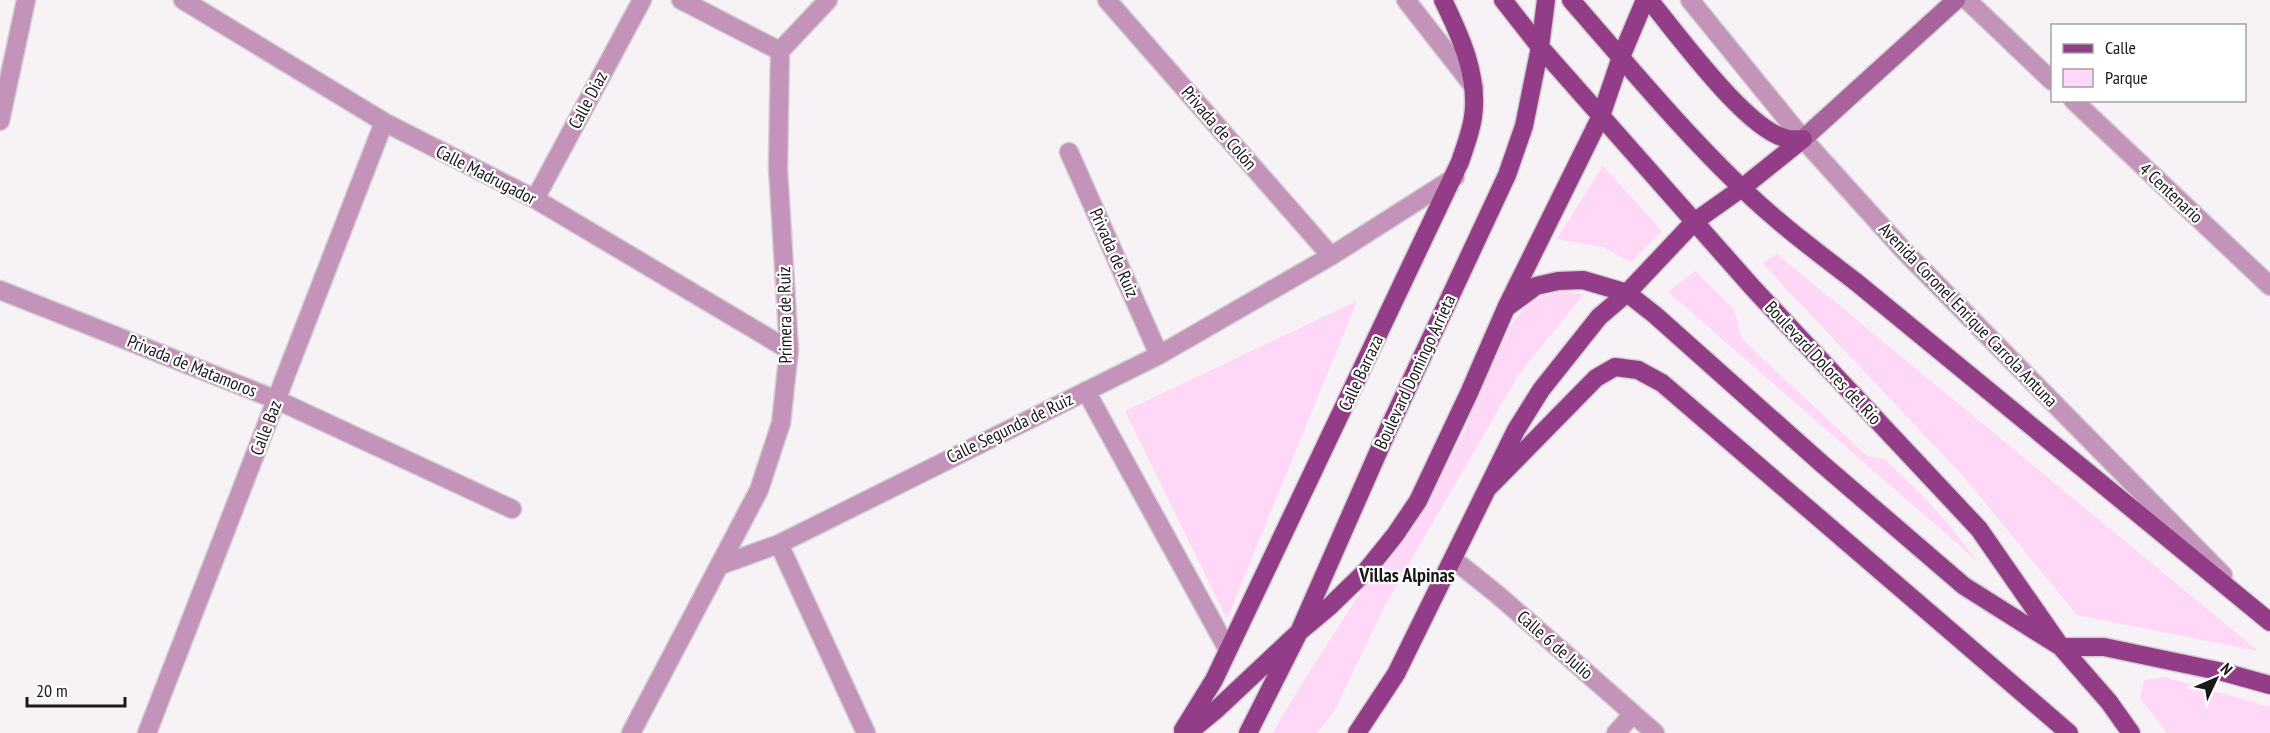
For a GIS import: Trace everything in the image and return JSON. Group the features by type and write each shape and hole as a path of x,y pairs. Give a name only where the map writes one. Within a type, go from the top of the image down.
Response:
{"main road":[{"name":"Calle Barraza","path":"1181,733 1214,680 1455,177 1473,117 1474,87 1459,34 1443,0"},
{"name":"Boulevard Dolores del Río","path":"1503,0 1540,47 1694,222 1833,375 1979,529 2061,647 2109,702 2131,733"},
{"name":"Boulevard Domingo Arrieta","path":"1248,733 1299,632 1387,432 1507,175 1524,126 1540,47 1546,0"},
{"path":"1571,0 1742,188 1790,232 1856,282 2266,619"},
{"path":"1188,733 1330,606 1366,570 1395,535 1418,501 1470,393 1506,308 1601,116 1621,57 1647,0 1727,94 1749,115 1770,131 1785,138 1803,139"},
{"path":"1357,733 1396,674 1516,430 1540,390 1599,317 1627,293 1694,222 1742,188 1803,139"},
{"path":"1506,308 1536,286 1558,281 1583,280 1627,293 1656,315 1821,463 1964,586 2061,647 2104,647 2223,672 2270,685"},
{"path":"1488,488 1596,378 1616,367 1638,370 1662,383 2069,733"}],"street":[{"path":"0,121 26,0"},
{"name":"Calle Madrugador","path":"183,0 384,122 535,199 789,350"},
{"name":"Calle Díaz","path":"535,199 642,0"},
{"path":"681,0 780,51 828,0"},
{"name":"Privada de Colón","path":"1107,0 1331,256"},
{"path":"1406,0 1474,87"},
{"name":"Avenida Coronel Enrique Carrola Antuna","path":"1690,0 1803,139 1906,253 2266,619"},
{"path":"1803,139 1956,0"},
{"path":"1967,0 2051,80"},
{"name":"Primera de Ruiz","path":"721,565 759,490 781,423 789,350 778,168 780,51"},
{"name":"4 Centenario","path":"2075,102 2270,286"},
{"name":"Calle Baz","path":"147,733 384,122"},
{"name":"Privada de Ruiz","path":"1069,152 1159,355"},
{"name":"Calle Segunda de Ruiz","path":"721,565 779,544 1159,355 1331,256 1455,177"},
{"name":"Privada de Matamoros","path":"0,290 277,400 512,509"},
{"path":"1086,391 1228,650"},
{"path":"779,544 866,733"},
{"name":"Calle 6 de Julio","path":"1453,559 1498,595 1655,733"},
{"path":"631,733 721,565"},
{"path":"1616,733 1633,714"}],"green space":[{"path":"1603,166 1662,231 1631,262 1603,247 1557,239"},
{"path":"1777,254 2258,651 2077,615 1964,477 1762,263"},
{"path":"1695,271 1734,309 1742,339 1867,456 1884,459 1917,490 1951,527 1976,560 1668,292"},
{"path":"1560,290 1584,294 1519,374 1384,607 1334,711 1317,733 1273,733 1384,555 1429,498 1465,430 1486,374 1513,322 1531,301"},
{"path":"1357,301 1227,619 1125,411"},
{"path":"2164,677 2270,707 2270,733 2167,733 2140,698 2144,680"}],"district":[{"name":"Villas Alpinas","path":"1407,575"}]}
